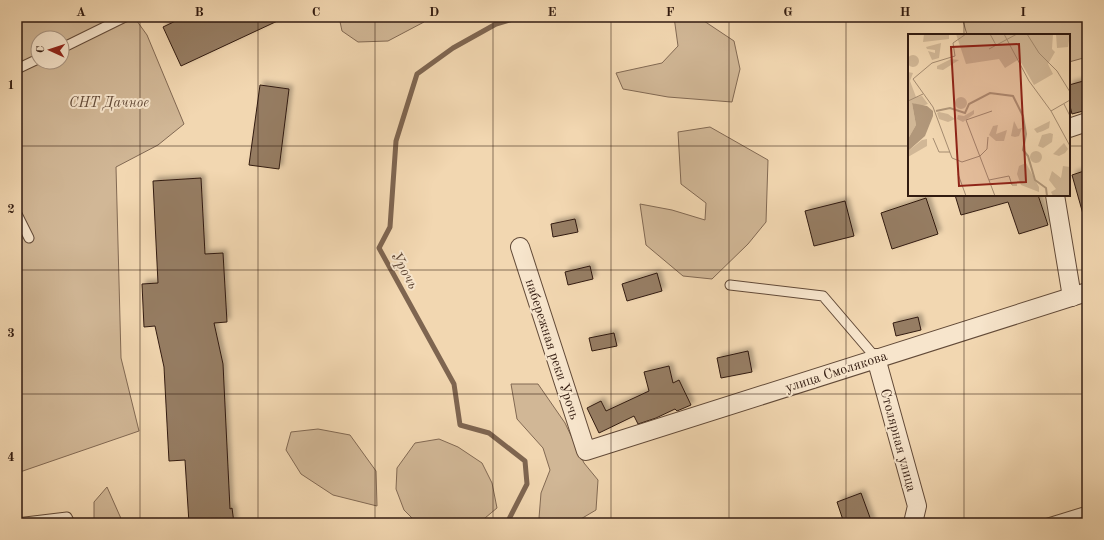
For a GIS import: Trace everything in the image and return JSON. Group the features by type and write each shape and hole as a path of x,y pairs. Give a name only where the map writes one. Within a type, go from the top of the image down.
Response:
{"street":[{"path":"1070,128 1087,122"},
{"path":"1054,196 1079,294"},
{"name":"набережная реки Урочь","path":"520,246 586,451"},
{"name":"улица Смолякова","path":"586,451 1079,294"},
{"name":"Столярная улица","path":"876,358 917,506 913,523"}],"lane":[{"path":"70,44 125,17"},
{"path":"17,70 30,63"},
{"path":"17,214 29,238"},
{"path":"730,285 823,296 876,358"},
{"path":"1048,523 1087,511"},
{"path":"17,523 67,517 70,523"}],"green space":[{"name":"СНТ Дачное","path":"17,17 134,17 147,35 184,124 158,145 116,167 121,358 139,431 17,473"},
{"path":"339,17 427,17 424,22 388,41 358,42 342,31"},
{"path":"674,17 698,17 734,41 740,69 732,102 668,97 623,89 616,73 662,63 678,46"},
{"path":"962,17 1087,17 1087,57 1070,62 1070,34 967,34"},
{"path":"710,127 768,160 766,222 748,244 712,279 683,276 646,245 640,204 672,210 705,220 706,203 681,184 678,132"},
{"path":"511,384 538,384 565,423 584,463 598,480 596,510 574,523 559,523 539,518 541,493 550,470 543,448 517,419"},
{"path":"318,429 350,435 376,471 377,506 333,495 301,474 286,450 291,432"},
{"path":"439,439 458,447 482,463 492,483 497,508 479,523 417,523 404,510 396,489 397,468 415,443"},
{"path":"107,487 123,523 94,523 94,502"}],"building":[{"path":"184,17 286,17 181,66 163,27"},
{"path":"1087,80 1087,110 1072,114 1070,106 1070,85"},
{"path":"260,85 289,89 279,169 249,165"},
{"path":"1087,170 1087,213 1083,214 1072,175"},
{"path":"201,178 205,254 223,253 227,322 214,323 223,364 230,509 232,508 234,523 189,523 185,460 169,461 164,367 155,326 144,327 142,284 158,283 153,181"},
{"path":"955,196 1038,196 1048,225 1019,234 1008,202 961,215"},
{"path":"926,198 938,234 892,249 881,213"},
{"path":"845,201 854,236 814,246 805,211"},
{"path":"575,219 578,232 553,237 551,224"},
{"path":"590,266 593,279 568,285 565,272"},
{"path":"657,273 662,291 627,301 622,284"},
{"path":"918,317 921,330 896,336 893,323"},
{"path":"614,333 617,346 592,351 589,338"},
{"path":"748,351 752,372 721,378 717,358"},
{"path":"669,366 673,383 679,380 691,405 677,411 675,409 656,418 638,424 634,416 599,433 587,408 601,401 606,411 649,391 644,372"},
{"path":"861,493 872,523 844,523 837,502"}],"waterway":[{"name":"Урочь","path":"507,523 527,484 525,461 489,433 460,425 454,384 379,248 390,227 396,141 417,74 453,48 496,24 520,17"}]}
